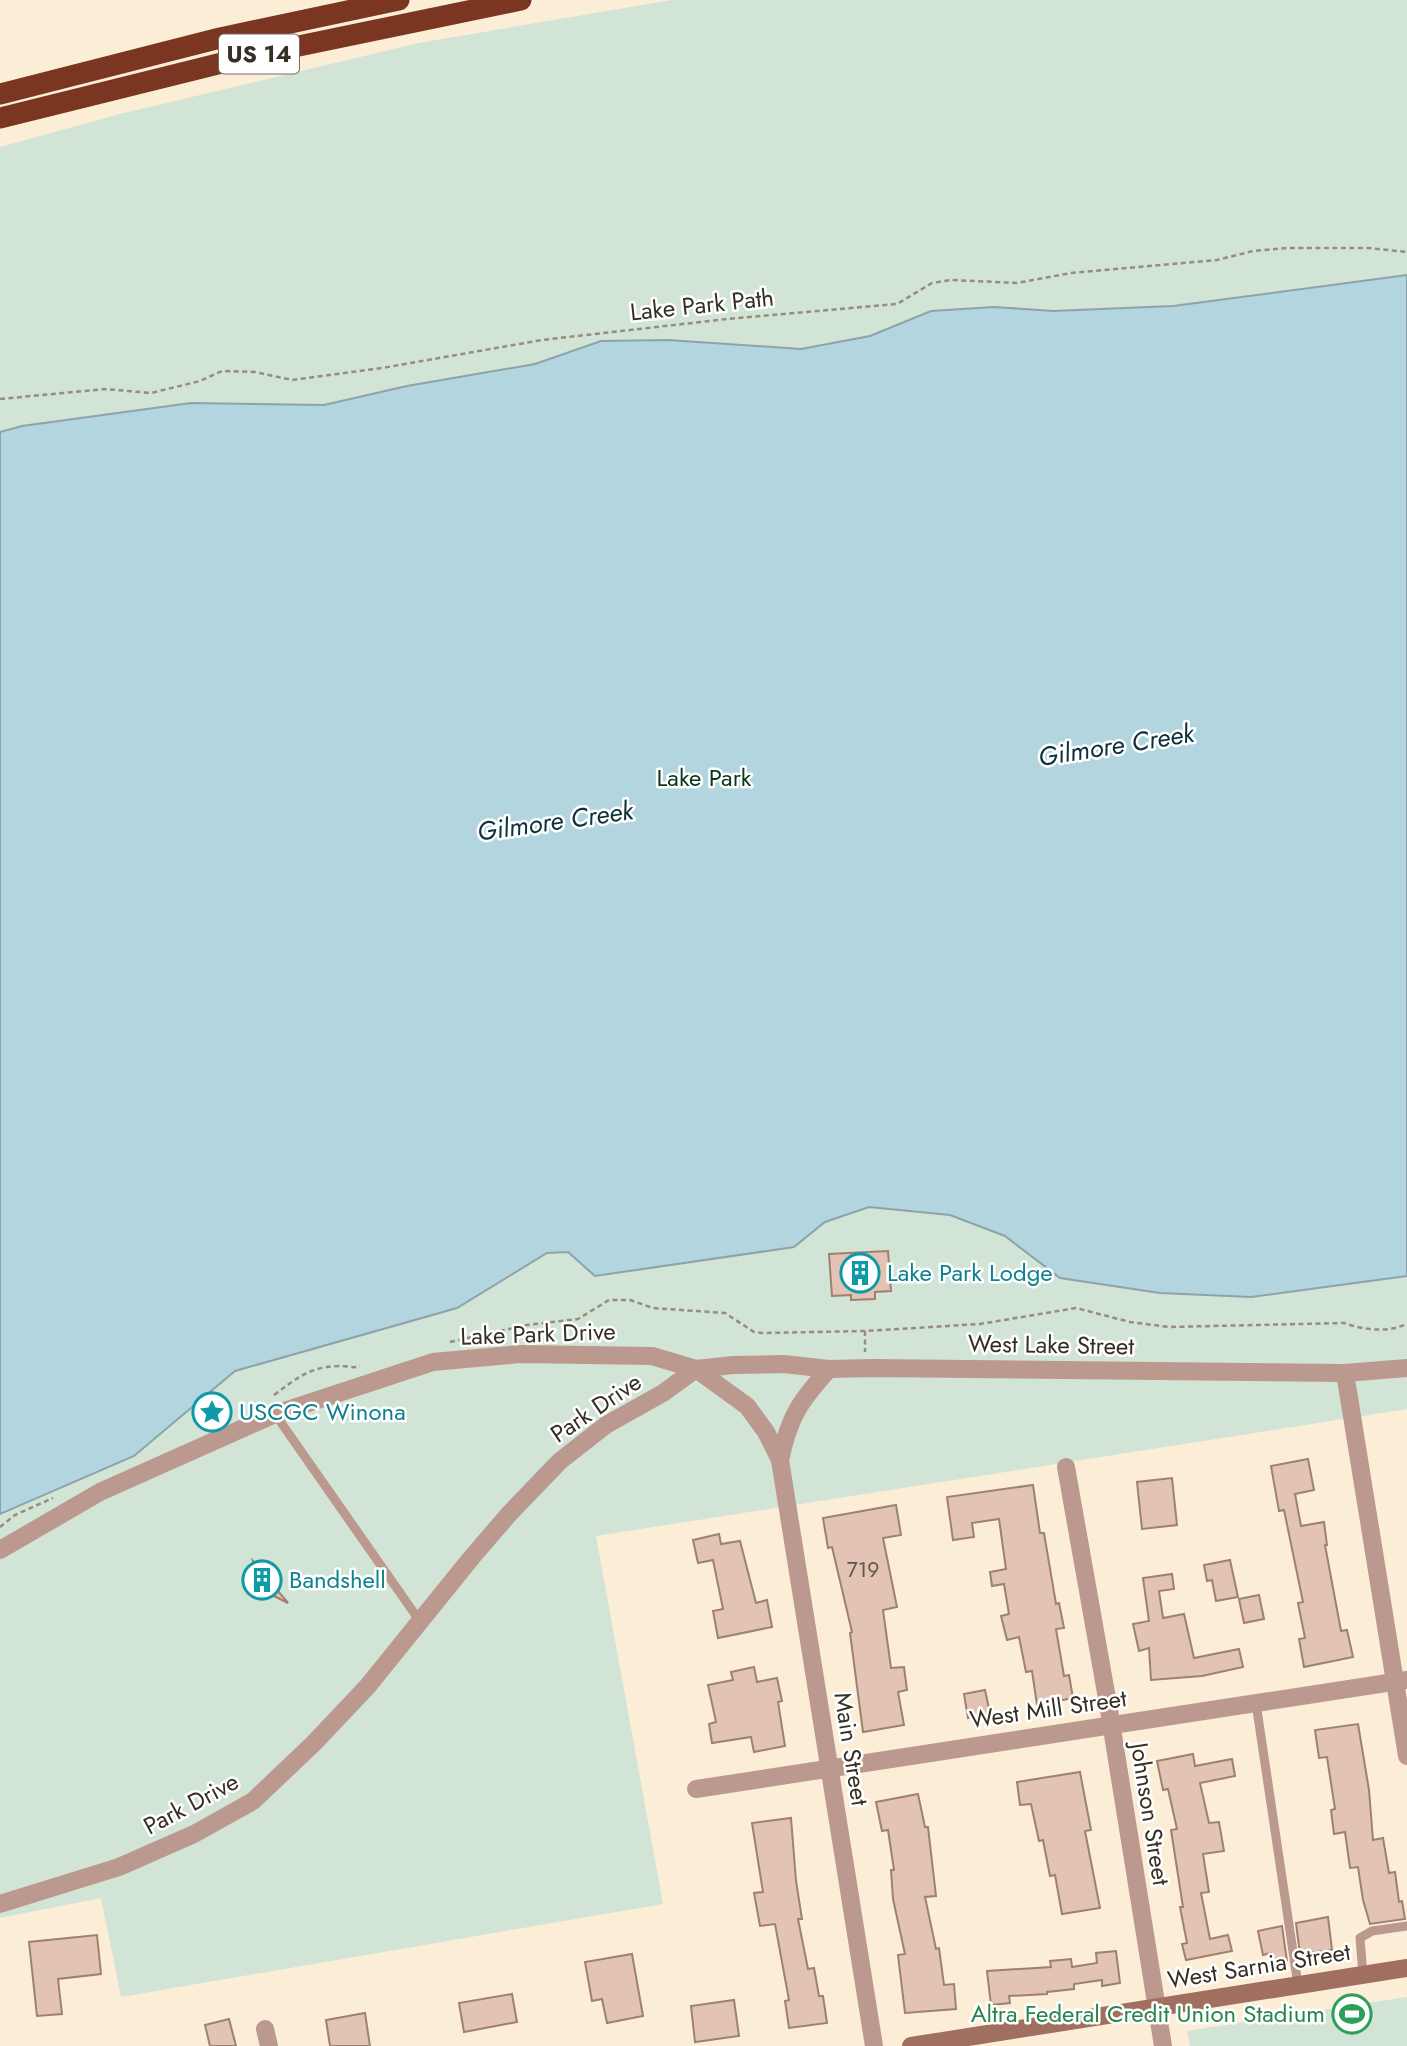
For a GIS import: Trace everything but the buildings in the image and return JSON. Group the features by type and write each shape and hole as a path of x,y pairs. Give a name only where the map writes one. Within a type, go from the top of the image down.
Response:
{"highway":[{"name":"US 14","path":"0,94 219,38 399,0"},
{"name":"US 14","path":"0,118 250,56 521,0"}],"street":[{"name":"Lake Park Drive","path":"0,1550 100,1492 275,1414 433,1362 520,1354 652,1356 696,1369"},
{"name":"West Lake Street","path":"696,1369 784,1364 829,1369 1345,1373 1407,1368"},
{"name":"Main Street","path":"696,1369 747,1406 766,1432 780,1460 874,2046"},
{"name":"Park Drive","path":"0,1904 119,1867 194,1834 253,1801 368,1687 419,1620 509,1514 560,1461 606,1425 663,1393 696,1369"},
{"name":"Main Street","path":"780,1460 786,1428 804,1397 829,1369"},
{"path":"1345,1373 1401,1681 1407,1756"},
{"name":"Johnson Street","path":"1066,1466 1163,2046"},
{"name":"West Mill Street","path":"696,1789 1401,1681"},
{"name":"West Sarnia Street","path":"911,2046 1407,1968"}],"lane":[{"path":"275,1414 419,1620"},
{"path":"1256,1702 1298,1985"},
{"path":"1363,1975 1360,1938 1371,1931 1407,1926"}],"path":[{"name":"Lake Park Path","path":"0,399 105,389 150,393 200,382 222,371 255,372 292,380 382,368 542,340 727,318 897,304 932,283 951,280 1017,283 1071,274 1217,260 1253,251 1286,248 1368,248 1407,252"},
{"path":"865,1331 865,1368"}],"green space":[{"name":"Lake Park","path":"672,0 1407,0 1407,1409 596,1536 663,1904 121,1997 101,1898 0,1918 0,147 120,114 419,43"},
{"name":"Altra Federal Credit Union Stadium","path":"1407,1997 1407,2046 1190,2046 1187,2031"}],"water":[{"name":"Gilmore Creek","path":"1407,275 1407,1276 1251,1297 1160,1293 1060,1278 1005,1236 950,1215 869,1207 825,1222 794,1247 595,1276 568,1252 547,1253 457,1308 235,1371 134,1456 0,1514 0,432 22,426 191,403 324,405 407,386 535,364 601,341 668,340 801,349 870,336 931,311 994,307 1053,311 1173,306"}],"place":[{"name":"Lake Park Lodge","path":"860,1273"},
{"name":"USCGC Winona","path":"212,1412"},
{"name":"Bandshell","path":"262,1580"},
{"name":"Altra Federal Credit Union Stadium","path":"1352,2014"}]}
